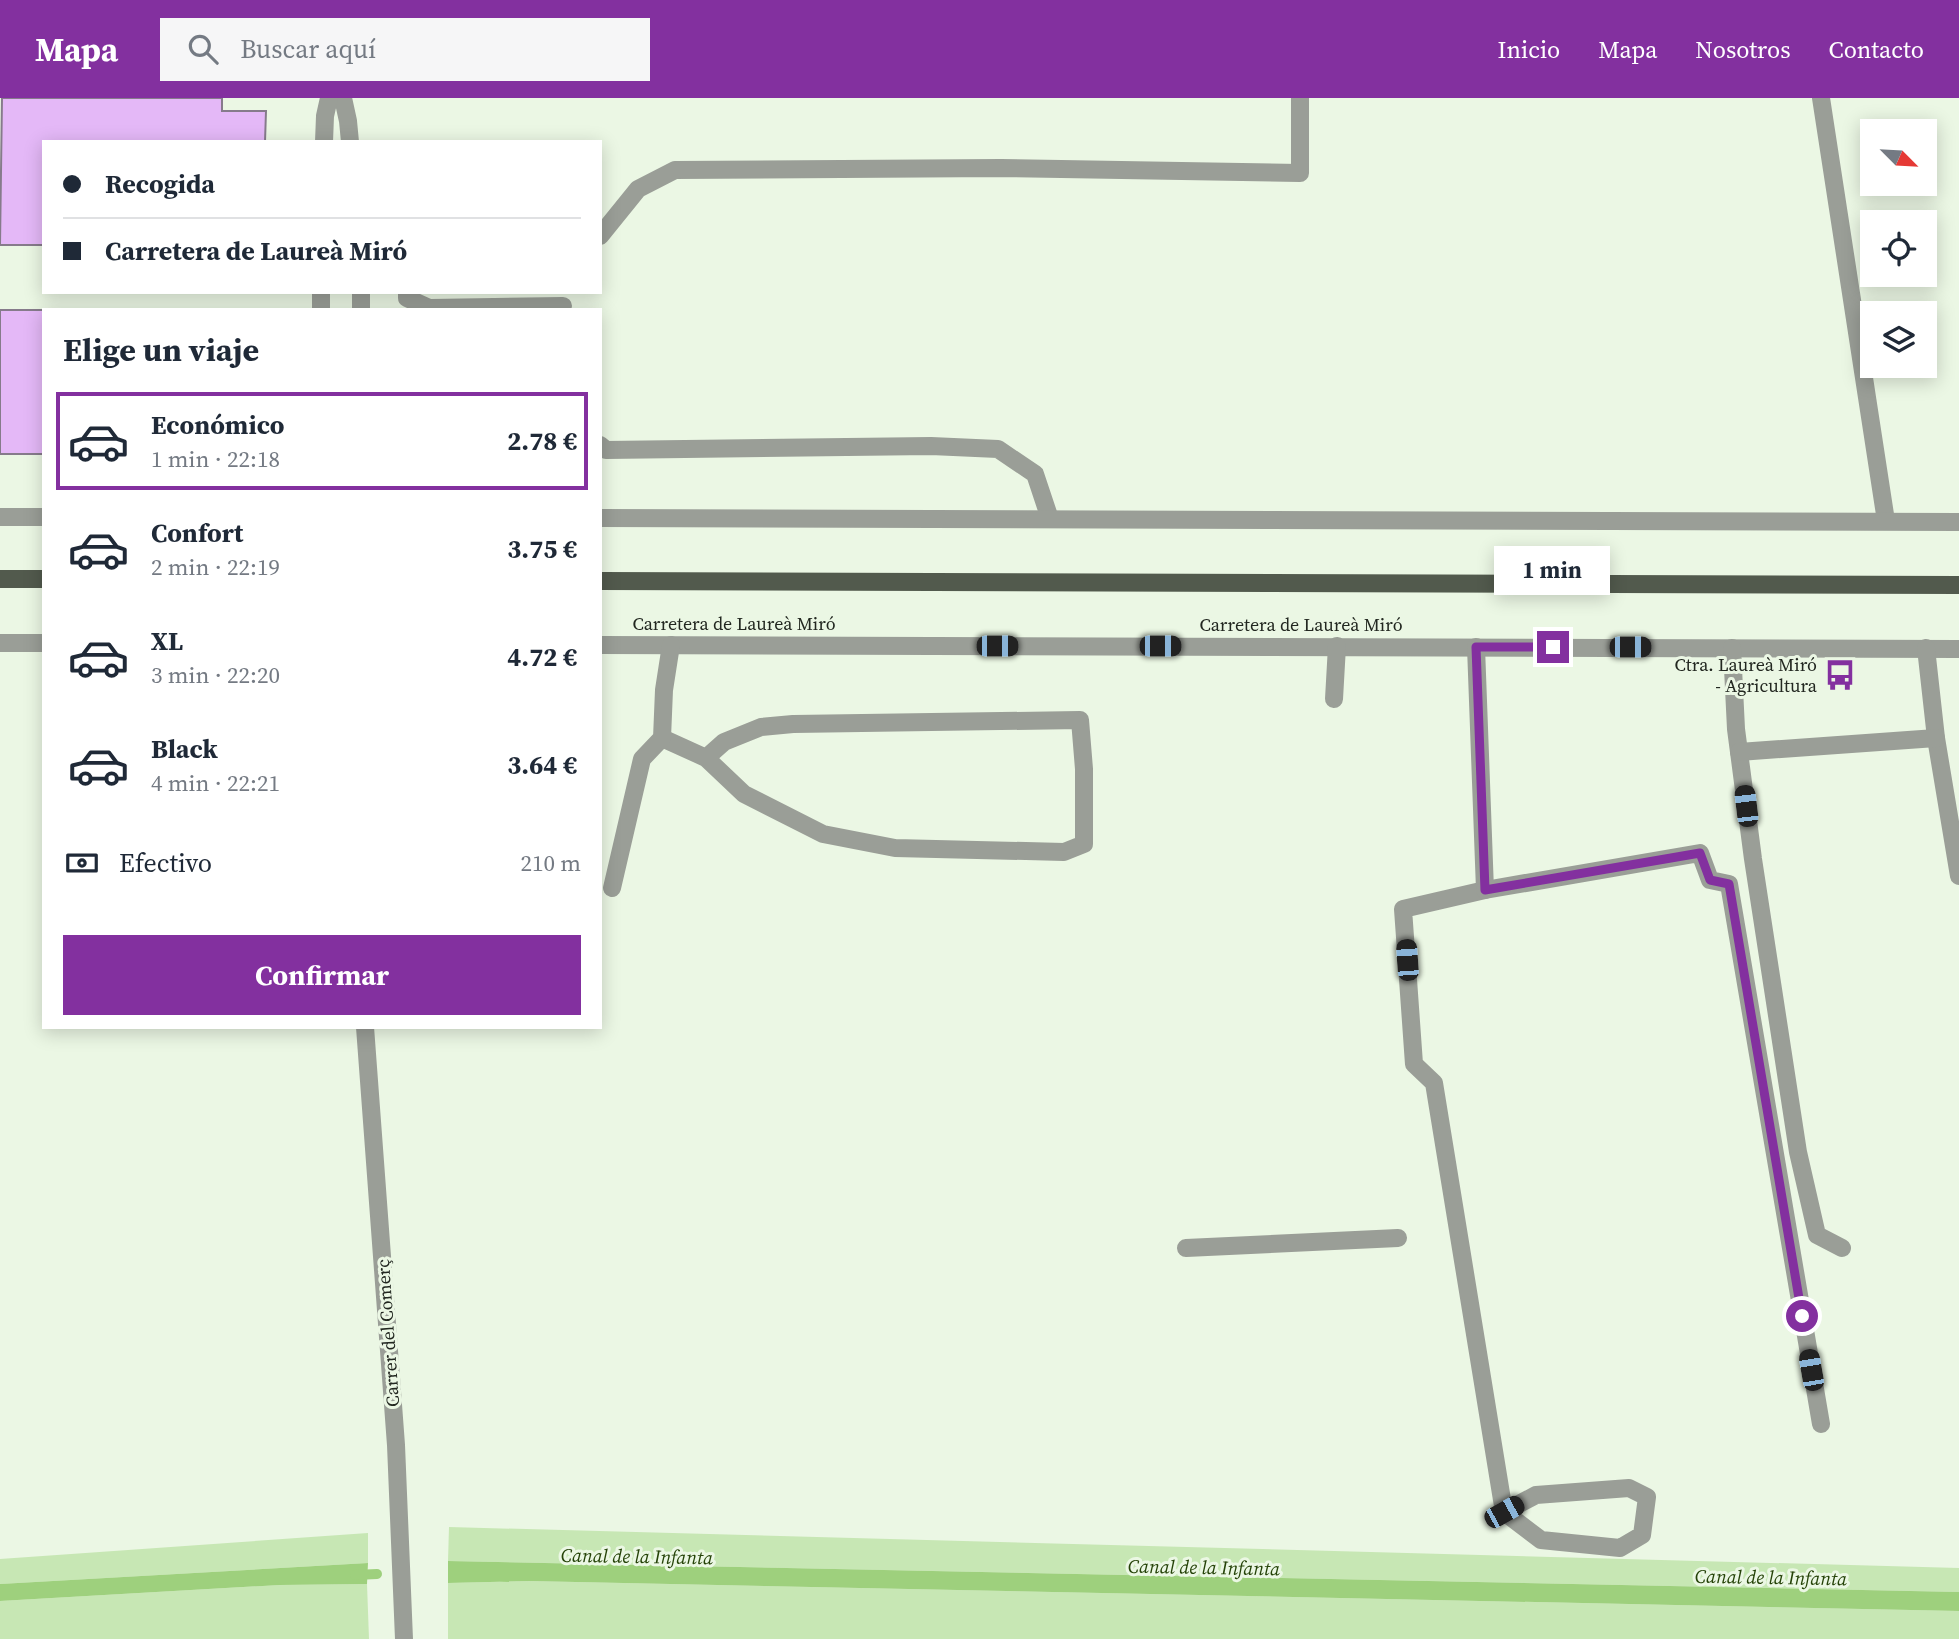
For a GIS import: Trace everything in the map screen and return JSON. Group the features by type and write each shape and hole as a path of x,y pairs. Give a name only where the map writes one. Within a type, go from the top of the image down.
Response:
{"main road":[{"path":"0,579 42,579"},
{"path":"602,581 1959,584"}],"street":[{"path":"324,140 329,98"},
{"path":"343,98 350,140"},
{"path":"602,234 638,189 675,170 1001,168 1300,173 1300,98"},
{"path":"1821,98 1886,522"},
{"path":"407,294 407,298 427,308"},
{"path":"452,308 565,303"},
{"path":"602,447 606,450 930,446 998,449 1035,474 1049,519"},
{"path":"0,517 42,517"},
{"path":"602,518 1959,522"},
{"path":"0,643 42,643"},
{"name":"Carretera de Laureà Miró","path":"602,645 1959,649"},
{"path":"612,888 642,759 662,738 664,690 671,645"},
{"path":"1334,699 1337,646"},
{"path":"1476,647 1485,890"},
{"path":"1732,648 1739,752 1798,1152 1817,1235 1842,1248"},
{"path":"1926,648 1936,738 1959,876"},
{"path":"662,738 706,758 744,794 823,834 895,848 1064,852 1084,844 1084,769 1080,720 793,724 761,727 724,742 706,758"},
{"path":"1739,752 1936,738"},
{"path":"1504,1512 1536,1495 1629,1488 1647,1497 1642,1535 1620,1548 1541,1540 1504,1512 1434,1083 1415,1064 1403,909 1485,890 1700,853 1710,880 1729,884 1821,1424"},
{"name":"Carrer del Comerç","path":"365,1029 396,1445 404,1639"},
{"path":"1186,1248 1398,1238"}],"shaded area":[{"path":"449,1527 1959,1568 1959,1592 448,1561"},
{"path":"368,1533 368,1563 0,1584 0,1559"},
{"path":"448,1561 1959,1592 1959,1611 529,1581 448,1583"},
{"path":"368,1563 367,1584 280,1585 0,1601 0,1584"},
{"path":"529,1581 1959,1611 1959,1639 448,1639 448,1583"},
{"path":"367,1584 369,1639 0,1639 0,1601 280,1585"}],"building":[{"path":"2,98 222,98 222,111 266,111 265,140 42,140 42,245 0,245"},
{"path":"0,310 42,310 42,454 0,454"}],"waterway":[{"name":"Canal de la Infanta","path":"355,1575 377,1574"}],"place":[{"name":"Ctra. Laureà Miró - Agricultura","path":"1840,675"}],"route":[{"path":"1553,647 1476,647 1485,890 1700,853 1710,880 1729,884 1802,1316"}]}
